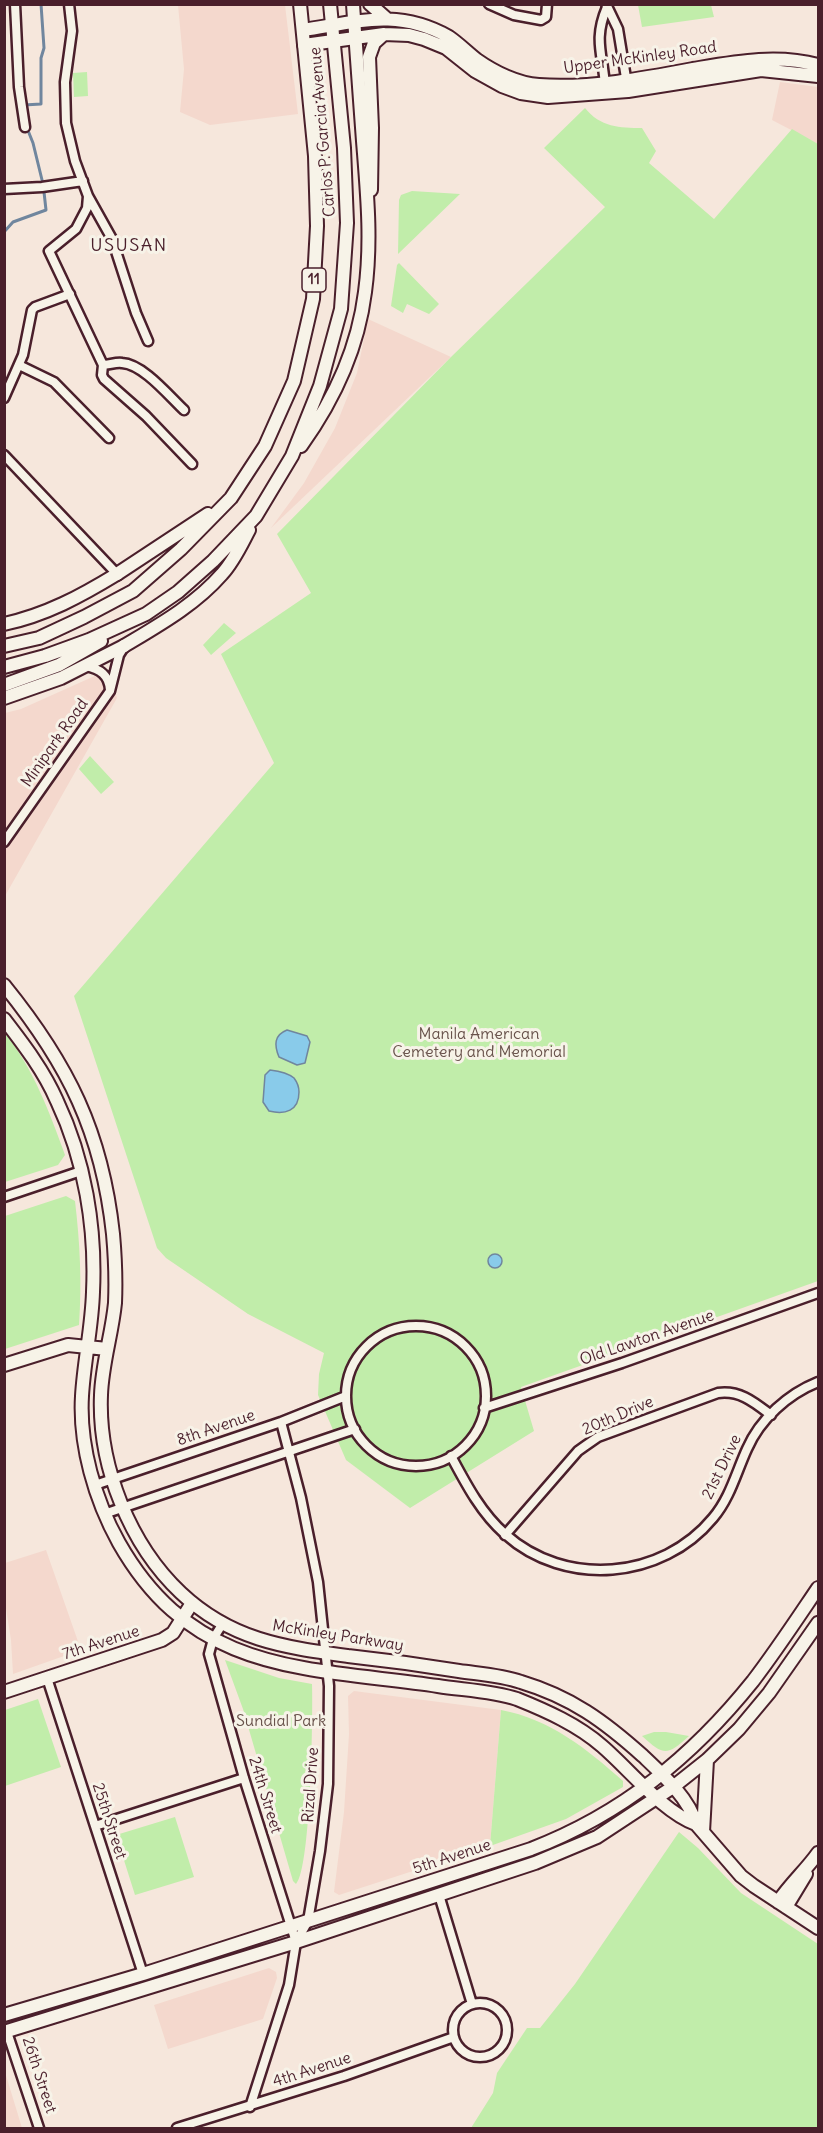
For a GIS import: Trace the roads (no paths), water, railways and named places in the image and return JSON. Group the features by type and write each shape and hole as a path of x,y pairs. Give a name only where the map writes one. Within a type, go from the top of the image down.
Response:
{"main road":[{"name":"Carlos P. Garcia Avenue","path":"4,646 39,638 132,591 181,549 231,498 265,446 294,381 314,299 317,226 315,156 300,4"},
{"name":"Carlos P. Garcia Avenue","path":"4,667 45,656 89,640 146,614 178,592 213,561 256,516 292,456 320,386 341,309 347,223 344,148 330,4"},
{"path":"353,4 369,209"},
{"path":"370,4 387,19"},
{"name":"Upper McKinley Road","path":"303,30 387,19 408,21 446,36 489,67 525,83 605,88"},
{"name":"Upper McKinley Road","path":"304,45 384,34 409,35 436,43 484,77 521,93 548,97 627,85 761,70 819,76"},
{"path":"283,472 316,426 333,397 352,348 365,292 372,128 369,57 372,46 384,34"},
{"name":"Upper McKinley Road","path":"627,85 760,59 784,59 819,65"},
{"path":"4,624 50,610 79,596 117,574 231,498"},
{"path":"4,698 61,678 86,666 176,614 217,579 231,562 256,516"},
{"path":"4,685 59,665 146,614"},
{"name":"McKinley Parkway","path":"4,985 40,1030 57,1057 75,1091 96,1146 109,1204 114,1256 114,1303 101,1397 105,1445 123,1508 150,1558 165,1578 192,1603 223,1623 261,1641 286,1647 486,1674 518,1680 555,1693 583,1708 612,1728 662,1774 694,1815 700,1828"},
{"name":"McKinley Parkway","path":"4,1019 27,1048 56,1098 68,1125 81,1172 89,1208 94,1266 91,1323 81,1415 86,1448 104,1514 124,1551 150,1589 182,1619 213,1639 255,1658 328,1672 512,1698 547,1711 573,1725 600,1744 657,1798 700,1828"},
{"path":"4,1365 68,1345 107,1349"},
{"name":"5th Avenue","path":"5,2013 143,1974 290,1927 550,1842 589,1824 646,1787 696,1745 753,1681 819,1588"},
{"name":"7th Avenue","path":"4,1692 162,1640 173,1633 192,1603"},
{"name":"5th Avenue","path":"5,2031 296,1942 578,1846 615,1826 657,1798 707,1760 739,1729 819,1623"},
{"path":"707,1760 700,1828 741,1876 819,1928"},
{"path":"782,1905 804,1880 810,1865 819,1853"},
{"name":"26th Street","path":"5,2013 5,2031"}],"street":[{"path":"15,4 18,87 25,127"},
{"path":"69,4 72,31 65,82 66,123 75,161 88,196 112,239 136,313 148,341"},
{"path":"489,4 514,15 541,20 546,17 547,4"},
{"path":"607,6 618,29 627,85"},
{"path":"605,88 599,31 607,6"},
{"path":"4,189 42,187 83,181"},
{"path":"88,196 87,208 76,229 49,249 103,364 104,379 146,416 192,464"},
{"path":"4,398 7,387 19,365 33,310 35,307 70,294"},
{"path":"103,364 121,362 132,365 149,377 184,410"},
{"path":"19,365 54,382 109,438"},
{"path":"4,455 117,574"},
{"name":"Minipark Road","path":"4,842 110,690 124,646"},
{"name":"Minipark Road","path":"86,666 102,671 109,682 110,690"},
{"path":"4,1197 81,1172"},
{"name":"Old Lawton Avenue","path":"484,1408 621,1363 819,1293"},
{"path":"419,1326 431,1328 452,1336 472,1355 484,1380 484,1408 473,1436 451,1456 441,1461 420,1465 398,1463 377,1454 355,1429 348,1413 346,1396 349,1374 367,1345 386,1332 397,1328 419,1326"},
{"name":"21st Drive","path":"451,1456 475,1500 505,1535 542,1558 586,1570 618,1569 658,1560 689,1542 713,1518 730,1491 753,1438 771,1415 796,1394 819,1382"},
{"name":"20th Drive","path":"505,1535 578,1451 598,1437 727,1391 741,1394 771,1415"},
{"name":"8th Avenue","path":"95,1485 280,1422 346,1396"},
{"name":"Rizal Drive","path":"250,2107 289,1985 296,1942 308,1921 328,1784 327,1653 315,1563 280,1422"},
{"path":"104,1514 355,1429"},
{"path":"213,1639 223,1623"},
{"name":"24th Street","path":"213,1639 209,1654 244,1778 296,1942"},
{"name":"25th Street","path":"46,1678 143,1974"},
{"path":"95,1826 244,1778"},
{"path":"439,1895 472,2004"},
{"path":"482,2003 498,2010 506,2026 506,2035 498,2050 481,2057 464,2052 454,2037 455,2021 465,2008 472,2004 482,2003"},
{"name":"26th Street","path":"5,2031 39,2128"},
{"name":"4th Avenue","path":"177,2128 193,2126 454,2037"}],"water":[{"path":"287,1030 307,1036 310,1042 305,1063 297,1065 279,1057 276,1041"},
{"path":"270,1070 289,1075 297,1083 299,1090 297,1104 286,1112 269,1111 263,1102 265,1075"},
{"path":"492,1254 498,1254 502,1261 498,1268 492,1268 488,1264 488,1258"}],"waterway":[{"path":"24,105 41,104 41,58 44,48 41,4"},
{"path":"27,128 43,184"},
{"path":"4,232 13,222 46,210 44,192"}],"district":[{"name":"USUSAN","path":"129,246"}],"park label":[{"name":"Manila American Cemetery and Memorial","path":"479,1043"},
{"name":"Sundial Park","path":"281,1721"}]}
